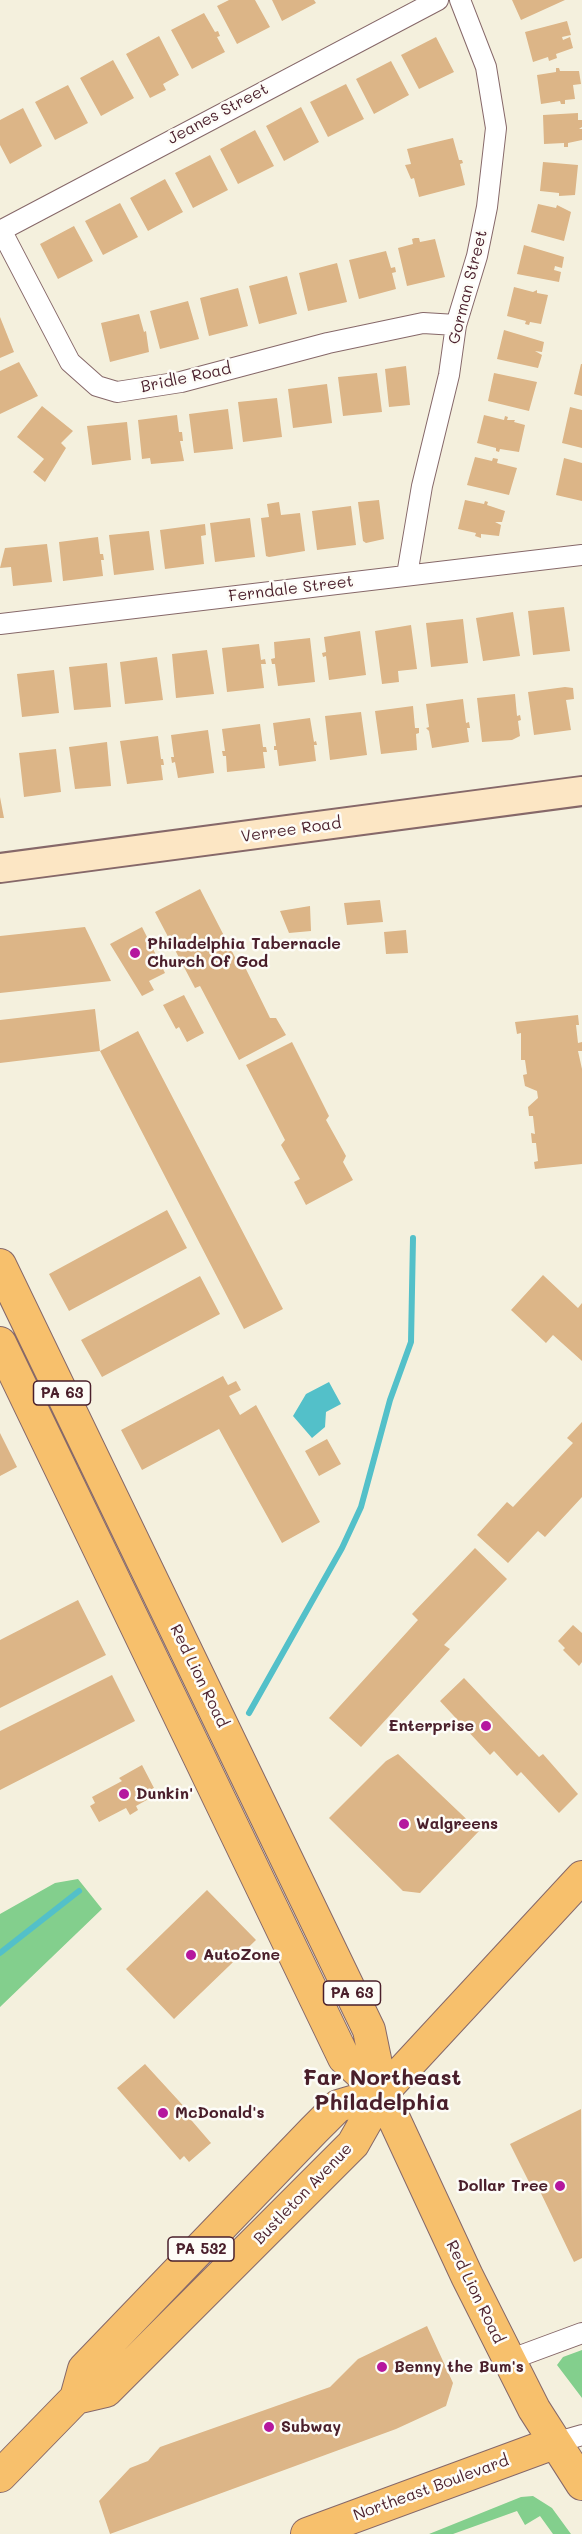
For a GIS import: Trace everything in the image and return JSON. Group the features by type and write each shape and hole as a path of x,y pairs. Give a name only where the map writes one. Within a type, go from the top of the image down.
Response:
{"main road":[{"name":"Verree Road","path":"0,868 582,791"},
{"name":"Red Lion Road","path":"0,1265 369,2030 382,2093 508,2360 568,2439 582,2484"},
{"name":"Red Lion Road","path":"0,1343 344,2058 382,2093"},
{"path":"49,1444 79,1429"},
{"name":"Bustleton Avenue","path":"0,2476 76,2398 106,2391 193,2307 353,2144 382,2093 582,1877"},
{"name":"Northeast Boulevard","path":"307,2534 568,2439"}],"street":[{"name":"Jeanes Street","path":"1,231 438,0"},
{"name":"Gorman Street","path":"407,575 422,486 449,375 456,325 477,256 487,207 496,128 486,68 460,0"},
{"name":"Bridle Road","path":"1,231 70,362 97,386 117,392 182,382 328,343 423,323 456,325"},
{"name":"Ferndale Street","path":"0,624 582,555"},
{"path":"508,2360 582,2333"}],"green space":[{"path":"78,1879 102,1909 0,2007 0,1914 55,1883"},
{"path":"582,2350 582,2398 557,2365 563,2357"},
{"path":"533,2496 552,2508 571,2534 553,2534 540,2516 525,2525 517,2511 453,2534 429,2534 521,2497"}],"water":[{"path":"329,1382 341,1404 326,1412 325,1427 312,1438 293,1416 306,1394"}],"building":[{"path":"229,0 255,0 270,27 237,44 217,6"},
{"path":"272,0 314,0 316,3 282,21"},
{"path":"512,0 565,0 521,20"},
{"path":"204,13 215,32 218,31 220,36 217,37 225,52 192,69 171,30"},
{"path":"567,21 571,35 562,37 563,40 570,37 573,48 556,54 557,58 549,61 548,57 533,62 525,32"},
{"path":"159,36 179,75 163,84 166,90 150,98 126,54"},
{"path":"436,37 454,72 419,89 401,55"},
{"path":"113,60 134,98 101,116 80,78"},
{"path":"391,61 409,95 374,114 356,79"},
{"path":"556,68 560,71 579,71 581,84 573,85 575,99 565,100 565,104 561,104 560,101 541,104 537,75 556,72"},
{"path":"346,84 364,119 328,137 310,102"},
{"path":"68,85 88,123 55,140 35,102"},
{"path":"301,107 319,142 284,161 266,126"},
{"path":"23,108 42,146 10,164 0,145 0,120"},
{"path":"578,113 578,120 582,120 582,127 579,129 582,129 582,140 568,143 568,147 564,147 564,143 544,144 543,115"},
{"path":"255,130 274,166 238,184 220,149"},
{"path":"453,138 459,160 463,163 460,164 465,185 419,197 414,178 411,179 405,165 411,164 407,149"},
{"path":"210,155 228,190 193,208 175,173"},
{"path":"543,162 578,165 575,195 559,196 559,193 540,191"},
{"path":"165,179 183,212 148,231 130,198"},
{"path":"120,203 138,237 103,255 85,221"},
{"path":"538,204 556,208 557,205 571,212 564,241 531,232"},
{"path":"74,226 93,261 58,279 40,244"},
{"path":"419,238 420,242 435,239 445,277 407,286 398,248 413,244 412,239"},
{"path":"524,245 564,257 562,268 555,266 554,270 561,272 559,282 517,274"},
{"path":"386,251 391,268 395,267 396,272 392,273 396,289 359,299 349,260"},
{"path":"337,263 347,302 308,311 299,273"},
{"path":"287,276 297,314 259,324 249,286"},
{"path":"514,287 533,292 537,290 537,293 548,295 541,324 530,322 529,325 525,324 526,321 507,316"},
{"path":"238,288 248,326 209,336 200,298"},
{"path":"188,301 199,339 160,349 150,311"},
{"path":"139,314 144,332 146,331 149,352 110,362 101,323"},
{"path":"0,317 14,352 0,358"},
{"path":"504,330 544,342 542,352 535,351 542,355 538,368 497,359"},
{"path":"19,362 38,396 0,414 0,371"},
{"path":"582,364 582,396 574,394"},
{"path":"406,366 410,405 389,407 385,369"},
{"path":"377,373 382,412 343,416 338,377"},
{"path":"494,373 537,382 529,411 488,401"},
{"path":"327,384 332,423 293,428 288,389"},
{"path":"277,398 282,437 243,442 238,402"},
{"path":"42,406 73,431 61,443 66,448 45,482 33,472 44,459 17,437"},
{"path":"570,407 582,410 582,448 562,443"},
{"path":"228,409 233,449 194,453 189,414"},
{"path":"177,415 179,432 182,432 183,441 180,441 184,461 151,464 150,458 142,459 138,420"},
{"path":"484,415 504,420 505,416 508,417 507,420 515,420 514,422 525,425 519,452 500,449 499,452 496,448 477,443"},
{"path":"127,422 131,460 92,465 87,426"},
{"path":"475,457 492,461 493,458 498,459 497,463 517,468 509,495 467,485"},
{"path":"564,458 582,463 582,501 556,495"},
{"path":"379,500 384,539 366,543 363,541 358,502"},
{"path":"465,500 484,504 485,501 488,502 487,505 505,511 502,522 495,522 501,525 499,536 481,534 481,538 475,536 476,533 458,529"},
{"path":"279,502 281,515 300,513 305,551 269,557 266,556 261,518 269,517 267,504"},
{"path":"351,506 356,545 317,550 312,511"},
{"path":"250,518 255,557 215,562 210,523"},
{"path":"205,524 206,535 201,536 204,564 165,569 160,530"},
{"path":"149,531 154,570 114,575 109,535"},
{"path":"98,537 100,554 103,554 104,560 101,560 103,576 63,581 59,542"},
{"path":"47,544 52,582 13,586 11,567 0,568 5,548"},
{"path":"564,607 570,651 533,655 528,611"},
{"path":"513,612 520,656 483,661 476,618"},
{"path":"463,619 468,663 431,667 426,623"},
{"path":"411,625 417,669 398,671 399,682 382,684 375,631"},
{"path":"360,631 366,675 329,680 326,656 323,657 322,653 326,652 324,637"},
{"path":"310,638 315,682 278,686 275,664 272,664 271,659 275,658 274,642"},
{"path":"259,644 261,660 265,659 266,664 261,664 264,688 227,692 222,648"},
{"path":"207,650 214,694 176,698 172,654"},
{"path":"157,657 163,700 125,704 120,662"},
{"path":"107,663 111,707 74,710 69,667"},
{"path":"54,670 59,713 22,717 17,674"},
{"path":"573,688 574,699 566,700 571,730 534,735 528,692"},
{"path":"515,694 517,716 520,715 521,720 518,721 520,736 512,740 482,742 477,698"},
{"path":"463,699 466,723 469,722 470,728 467,728 469,742 432,748 429,731 426,728 429,727 426,704"},
{"path":"413,706 415,728 419,728 419,733 416,734 417,750 381,754 375,711"},
{"path":"361,712 367,755 330,760 325,716"},
{"path":"310,718 314,742 316,741 317,745 314,745 316,761 279,766 277,750 274,750 276,746 273,723"},
{"path":"260,724 263,747 266,747 267,752 263,752 265,768 227,772 226,756 223,756 222,751 225,751 222,729"},
{"path":"208,730 214,773 178,778 175,762 172,763 171,757 174,757 171,735"},
{"path":"158,736 164,765 161,765 163,780 127,784 120,741"},
{"path":"107,742 111,786 75,789 69,747"},
{"path":"56,749 61,792 24,797 19,753"},
{"path":"0,797 4,818 0,818"},
{"path":"200,889 238,963 243,963 270,1018 276,1018 286,1035 239,1060 200,986 195,988 155,912"},
{"path":"380,900 383,922 347,925 344,903"},
{"path":"310,906 311,931 289,933 280,911"},
{"path":"85,927 111,981 0,993 0,936"},
{"name":"Philadelphia Tabernacle Church Of God","path":"142,927 165,973 149,981 154,990 142,996 110,944"},
{"path":"406,930 408,953 386,954 384,932"},
{"path":"184,995 204,1033 187,1042 179,1027 176,1029 163,1005"},
{"path":"95,1009 100,1051 0,1063 0,1020"},
{"path":"578,1015 579,1025 576,1025 578,1043 582,1042 582,1051 578,1051 582,1069 582,1164 535,1169 534,1162 538,1161 536,1143 532,1143 531,1133 535,1134 533,1116 529,1116 528,1107 538,1098 537,1091 525,1086 523,1075 527,1074 525,1060 521,1060 521,1033 517,1034 515,1022"},
{"path":"138,1031 283,1309 244,1329 100,1051"},
{"path":"292,1042 329,1116 326,1120 346,1156 343,1162 353,1180 306,1205 294,1182 300,1179 281,1145 285,1140 246,1065"},
{"path":"167,1210 187,1248 69,1311 49,1274"},
{"path":"543,1275 578,1308 582,1303 582,1361 553,1335 546,1343 511,1310"},
{"path":"200,1276 220,1314 102,1377 81,1340"},
{"path":"223,1376 228,1385 236,1381 241,1390 229,1396 240,1415 256,1405 320,1522 282,1543 219,1429 142,1470 121,1430"},
{"path":"582,1422 582,1497 545,1537 538,1531 508,1563 477,1535 507,1502 513,1507 573,1443 567,1438"},
{"path":"0,1433 17,1467 0,1476"},
{"path":"327,1439 341,1464 319,1476 305,1451"},
{"path":"475,1548 507,1579 444,1645 450,1649 361,1747 329,1718 418,1620 412,1614"},
{"path":"78,1600 106,1655 0,1708 0,1640"},
{"path":"573,1625 582,1633 582,1662 579,1666 563,1650 565,1648 558,1641"},
{"path":"112,1675 135,1721 0,1790 0,1731"},
{"name":"Enterprise","path":"464,1678 539,1757 543,1754 578,1794 559,1813 521,1772 517,1776 494,1751 490,1755 440,1701"},
{"name":"Walgreens","path":"398,1754 479,1831 420,1893 403,1891 329,1818 386,1761"},
{"name":"Dunkin'","path":"142,1765 154,1788 148,1791 152,1797 136,1806 138,1810 130,1815 126,1808 99,1822 90,1806 95,1803 92,1797 122,1781 119,1778"},
{"name":"AutoZone","path":"207,1890 256,1940 174,2019 126,1969"},
{"name":"McDonald's","path":"145,2064 189,2112 186,2114 211,2143 189,2162 184,2156 180,2160 117,2088"},
{"name":"Dollar Tree","path":"581,2109 582,2258 574,2262 537,2185 532,2188 510,2144"},
{"path":"427,2326 453,2383 446,2406 396,2429 110,2534 99,2501 130,2468 148,2461 160,2447 330,2387 358,2359"}],"waterway":[{"path":"249,1713 342,1548 361,1507 390,1400 411,1342 413,1238"},
{"path":"0,1953 79,1891"}],"place":[{"name":"Philadelphia Tabernacle Church Of God","path":"135,953"},
{"name":"Enterprise","path":"486,1726"},
{"name":"Dunkin'","path":"124,1794"},
{"name":"Walgreens","path":"404,1824"},
{"name":"AutoZone","path":"191,1955"},
{"name":"McDonald's","path":"163,2113"},
{"name":"Dollar Tree","path":"560,2186"},
{"name":"Benny the Bum's","path":"382,2367"},
{"name":"Subway","path":"269,2427"}],"district":[{"name":"Far Northeast Philadelphia","path":"382,2090"}]}
